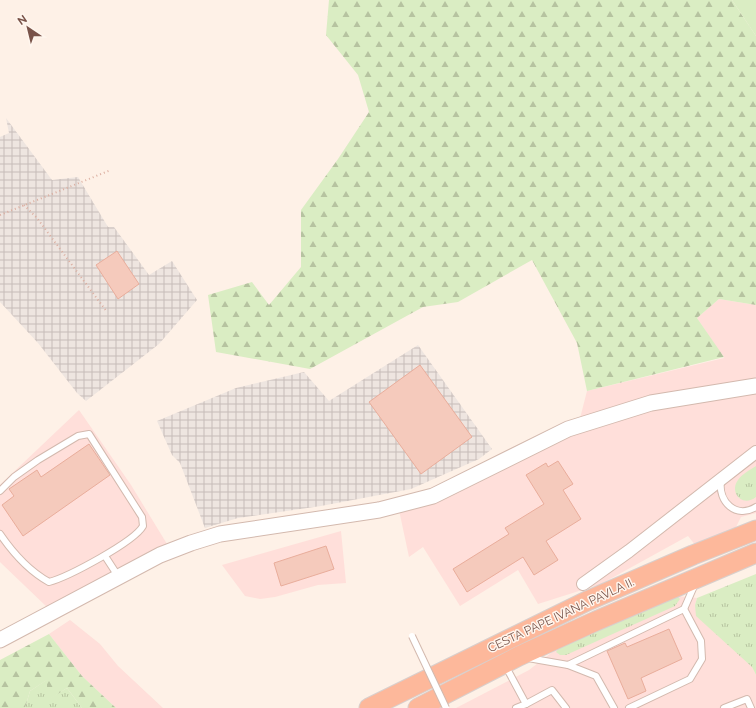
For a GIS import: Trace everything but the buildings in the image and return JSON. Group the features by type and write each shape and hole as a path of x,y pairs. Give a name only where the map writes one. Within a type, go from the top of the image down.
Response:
{"highway":[{"name":"CESTA PAPE IVANA PAVLA II.","path":"369,708 587,602 693,555 756,530"},
{"name":"CESTA PAPE IVANA PAVLA II.","path":"418,708 512,660 596,621 756,553"}],"street":[{"path":"0,640 160,555 220,534 379,510 433,496 568,429 651,403 756,386"},
{"path":"583,584 756,452"}],"lane":[{"path":"0,491 14,477 38,460 78,436 89,434 142,517 143,526 140,533 105,556 49,582 38,576 10,548 0,534"},
{"path":"721,480 720,488 727,505 735,510 744,512 756,507"},
{"path":"105,556 119,577"},
{"path":"568,665 684,609 699,576"},
{"path":"629,708 690,678 702,659 701,641 684,609"},
{"path":"412,636 446,708"},
{"path":"526,704 512,660 568,665 596,676 614,708"},
{"path":"516,708 552,690 566,708"},
{"path":"724,708 747,699 751,708"}],"path":[{"path":"0,215 111,170"},
{"path":"24,205 37,218 107,312"}],"shaded area":[{"path":"6,118 52,180 78,177 108,227 114,227 149,275 172,261 197,300 159,344 86,401 77,393 38,343 0,302 0,137 9,133"},
{"path":"719,299 756,305 756,513 741,517 734,531 696,546 688,536 601,584 538,604 518,570 460,606 423,547 409,557 399,510 480,481 576,434 587,391 724,358 697,318"},
{"path":"418,345 492,449 479,459 411,489 321,506 238,518 205,528 180,463 172,455 157,421 236,388 304,372 329,401"},
{"path":"79,410 131,485 167,544 48,608 0,562 0,485"},
{"path":"341,531 346,583 318,585 275,597 260,599 245,596 222,565"},
{"path":"677,596 697,598 695,605 752,667 756,675 756,708 456,708 529,670 555,650"},
{"path":"70,620 100,644 118,666 163,708 116,708 82,676 49,634"}],"green space":[{"path":"329,0 732,0 756,36 756,305 719,299 697,318 724,357 587,391 577,343 532,260 458,302 423,307 310,369 216,352 208,295 252,282 269,305 301,267 301,210 338,159 369,112 358,75 326,35"},
{"path":"732,0 756,0 756,36"},
{"path":"756,466 756,497 751,500 742,500 736,494 735,489 738,480 746,472"},
{"path":"756,574 756,675 752,667 696,616 695,605 697,598"},
{"path":"677,596 680,599 675,606 566,655 560,655 556,652 559,648"},
{"path":"49,634 82,676 116,708 82,708 67,688 47,701 47,680 30,691 25,708 0,708 0,660"},
{"path":"48,679 47,700 67,688 82,708 25,708 30,691"}]}
